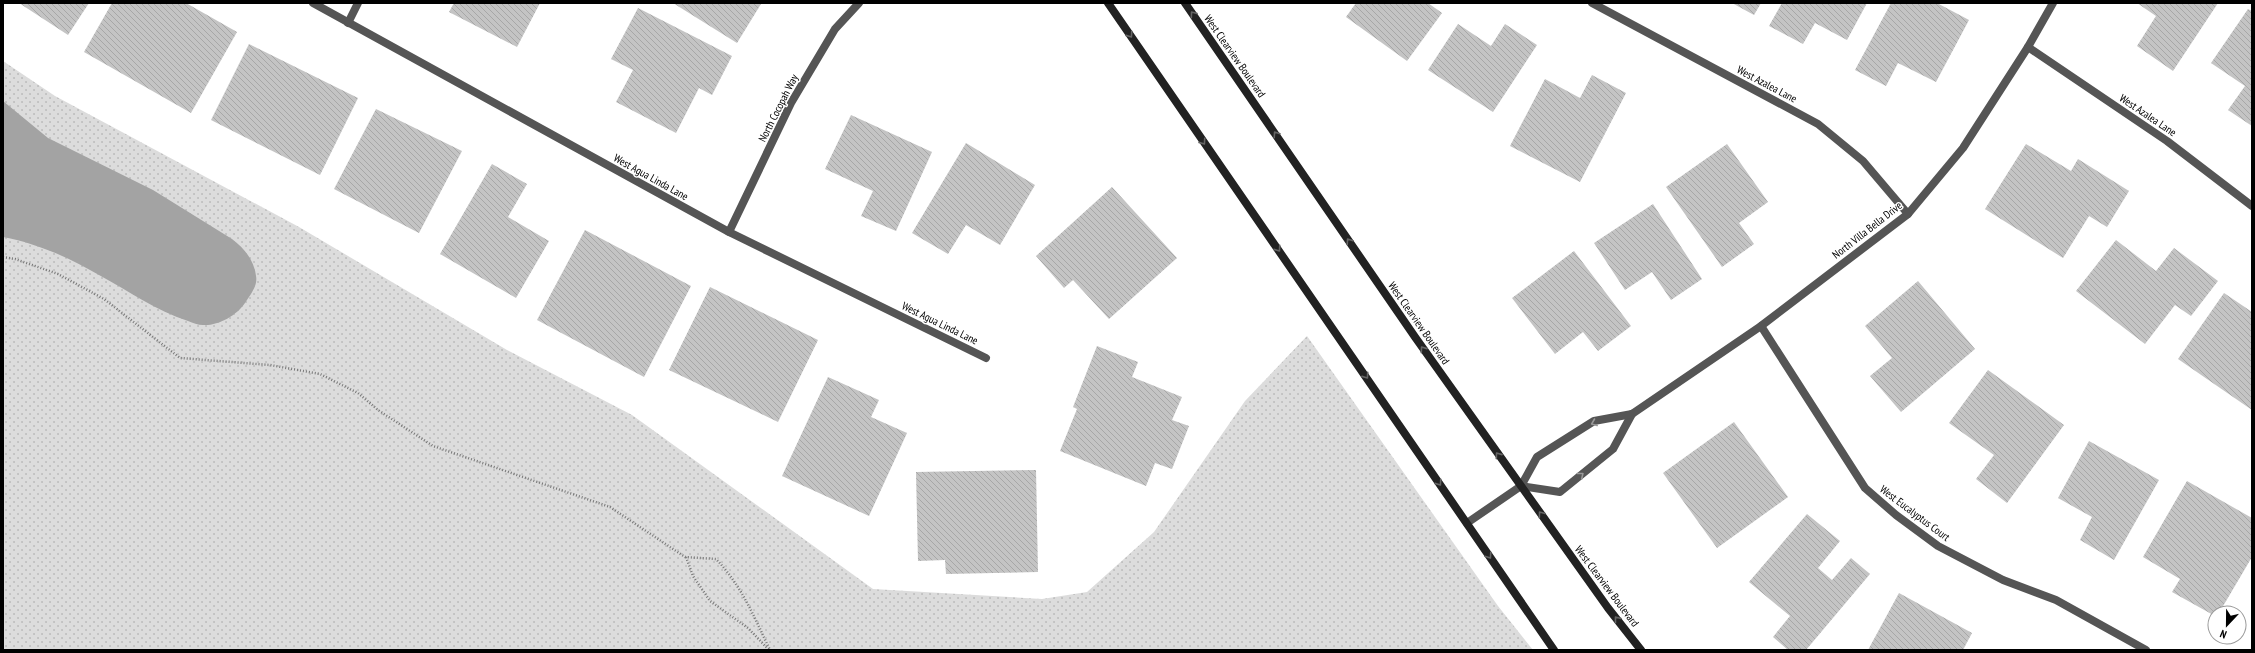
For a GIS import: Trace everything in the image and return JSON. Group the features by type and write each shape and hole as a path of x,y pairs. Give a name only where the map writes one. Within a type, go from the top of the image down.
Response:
{"street":[{"name":"West Agua Linda Lane","path":"313,3 729,232 986,358"},
{"path":"348,23 358,3"},
{"name":"North Cocopah Way","path":"729,232 791,103 835,29 859,3"},
{"path":"1108,3 1554,650"},
{"name":"West Clearview Boulevard","path":"1185,3 1414,337 1608,608 1641,650"},
{"name":"West Azalea Lane","path":"1592,3 1818,124 1863,161 1908,214"},
{"name":"North Villa Bella Drive","path":"1467,523 1521,486 1537,457 1594,421 1632,414 1761,326 1908,214 1963,148 2028,48 2053,3"},
{"name":"West Azalea Lane","path":"2028,48 2167,142 2252,206"},
{"name":"West Eucalyptus Court","path":"1761,326 1865,488 1896,515 1938,546 2003,580 2056,600 2146,650"},
{"name":"North Villa Bella Drive","path":"1521,486 1560,492 1613,449 1632,414"}],"path":[{"path":"3,258 15,259 58,274 104,299 180,358 270,365 320,374 358,393 378,410 433,446 610,508 686,557 716,559 732,575 745,597 770,650"},
{"path":"686,557 693,576 710,601 748,628 770,650"}],"shaded area":[{"path":"3,61 55,96 299,227 507,350 632,415 873,589 1042,599 1087,592 1154,532 1245,401 1307,336 1498,606 1533,650 3,650"},
{"path":"3,101 48,138 153,190 237,243 251,260 255,270 256,280 253,290 241,308 232,316 221,322 209,325 196,324 165,312 65,257 28,243 3,237"}],"building":[{"path":"19,3 89,3 68,35"},
{"path":"112,3 186,3 237,32 191,113 84,52"},
{"path":"454,3 540,3 517,47 449,12"},
{"path":"673,3 760,3 761,4 737,43"},
{"path":"1356,3 1428,3 1442,13 1407,61 1346,17"},
{"path":"1732,3 1761,3 1754,15"},
{"path":"1782,3 1867,3 1847,40 1815,23 1803,44 1769,26"},
{"path":"1891,3 1937,3 1969,20 1936,82 1898,63 1886,86 1855,70"},
{"path":"2137,3 2218,3 2173,71 2137,46 2156,16"},
{"path":"638,8 732,56 712,95 699,88 676,133 616,102 633,70 611,59"},
{"path":"2248,9 2252,11 2252,126 2228,110 2245,86 2211,63"},
{"path":"1458,24 1491,46 1505,24 1537,45 1493,112 1428,70"},
{"path":"249,44 358,98 320,175 211,120"},
{"path":"1592,75 1626,93 1580,182 1510,146 1545,79 1580,98"},
{"path":"376,109 462,151 419,233 334,189"},
{"path":"851,115 932,152 896,231 861,216 873,191 825,169"},
{"path":"966,143 1035,185 1000,245 966,225 948,254 912,233"},
{"path":"1727,144 1768,202 1739,223 1754,244 1722,267 1666,187"},
{"path":"2026,144 2071,171 2078,159 2129,191 2107,227 2089,216 2063,258 1985,209"},
{"path":"492,164 527,184 508,217 549,241 516,298 440,254"},
{"path":"1112,187 1177,258 1109,319 1073,280 1064,288 1036,256"},
{"path":"1653,204 1702,279 1671,300 1652,272 1625,290 1594,243"},
{"path":"585,230 691,286 644,377 537,320"},
{"path":"2116,240 2156,271 2174,248 2218,281 2191,316 2175,305 2145,344 2076,291"},
{"path":"1574,251 1631,326 1598,351 1583,332 1555,354 1512,298"},
{"path":"1918,281 1975,349 1901,412 1870,376 1892,358 1865,326"},
{"path":"710,287 818,340 778,422 669,370"},
{"path":"2224,293 2252,312 2252,410 2178,359"},
{"path":"1097,346 1138,362 1132,377 1182,397 1172,420 1189,426 1172,469 1155,463 1146,486 1060,451 1077,409 1073,407"},
{"path":"1988,370 2064,425 2007,503 1976,479 1994,455 1949,423"},
{"path":"828,377 879,400 871,417 907,433 869,516 782,476"},
{"path":"1734,422 1788,497 1717,548 1663,473"},
{"path":"2089,441 2159,480 2114,560 2080,540 2092,517 2058,498"},
{"path":"1036,470 1038,572 946,574 945,560 918,561 916,472"},
{"path":"2187,481 2252,518 2252,557 2224,605 2207,605 2207,612 2172,592 2180,579 2143,557"},
{"path":"1807,514 1840,541 1818,568 1832,580 1851,558 1870,574 1806,650 1788,650 1773,637 1790,616 1749,582"},
{"path":"1899,593 1972,633 1963,650 1868,650"}]}
